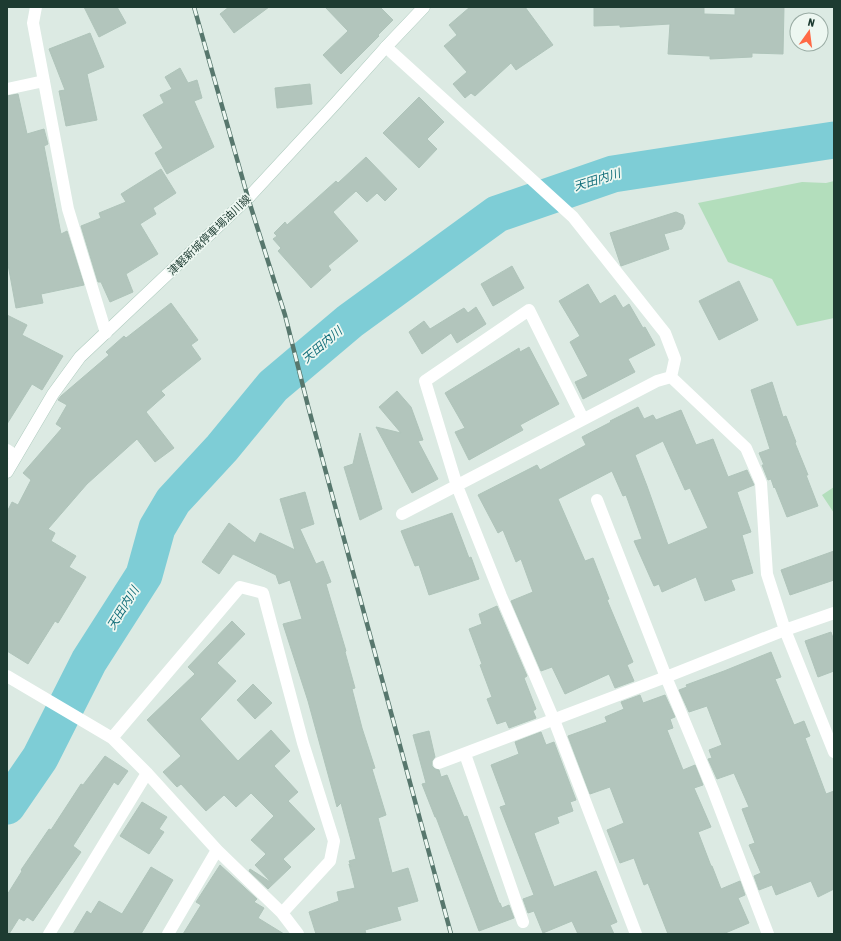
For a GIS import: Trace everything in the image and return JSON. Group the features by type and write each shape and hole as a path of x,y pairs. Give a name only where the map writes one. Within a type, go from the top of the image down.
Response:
{"street":[{"path":"36,7 33,23 68,209 106,333"},
{"name":"津軽新城停車場油川線","path":"7,472 11,453 80,357 248,198 424,7"},
{"path":"386,47 573,218 666,333 675,359 671,377"},
{"path":"7,89 44,81"},
{"path":"583,419 529,310 425,381 457,486 501,596 554,720 636,934"},
{"path":"402,514 657,381 671,377"},
{"path":"671,377 746,448 761,483 767,574 785,630 834,752"},
{"path":"597,500 666,677 713,790 768,934"},
{"path":"112,738 240,586 263,593 303,743 334,841 330,861 282,913"},
{"path":"439,763 785,630 834,613"},
{"path":"7,676 112,738 147,773 217,850 282,913 298,934"},
{"path":"465,754 523,922"},
{"path":"49,934 147,773"},
{"path":"168,934 217,850"}],"green space":[{"path":"834,181 834,318 797,326 772,279 728,262 698,203 802,182 826,183"},
{"path":"834,487 834,513 822,495"}],"building":[{"path":"84,7 117,7 126,23 99,37"},
{"path":"229,7 269,7 234,33 220,14"},
{"path":"325,7 380,7 393,20 341,74 323,55 348,31"},
{"path":"470,7 525,7 553,45 516,70 511,63 475,96 471,93 465,98 453,84 467,72 444,46 457,35 449,25"},
{"path":"594,7 704,7 704,14 735,15 735,7 784,7 783,54 752,53 752,57 710,59 710,56 668,54 670,24 620,27 620,25 594,26"},
{"path":"90,33 104,67 87,74 97,120 66,126 59,91 65,90 49,49"},
{"path":"180,68 188,83 197,80 202,98 194,101 214,147 167,174 155,153 163,148 143,115 164,103 160,95 172,89 165,77"},
{"path":"310,84 312,104 277,108 275,88"},
{"path":"18,94 27,134 44,129 48,144 44,146 61,234 67,231 84,285 41,294 43,303 16,308 7,259 7,96"},
{"path":"419,97 444,122 427,139 437,149 419,168 383,133"},
{"path":"366,157 397,189 385,201 377,193 367,202 356,191 333,212 358,241 328,266 331,270 311,288 278,251 281,248 273,239 277,236 274,233 285,222 287,225 336,181 338,183"},
{"path":"161,169 176,193 153,208 156,214 140,224 158,254 126,274 133,292 110,302 101,282 98,282 81,226 101,218 99,213 126,202 121,194"},
{"path":"676,212 683,215 685,223 682,229 664,234 669,249 621,266 610,233"},
{"path":"512,266 524,288 493,306 481,284"},
{"path":"739,281 758,320 719,340 699,301"},
{"path":"588,284 600,304 615,295 623,308 629,304 655,345 628,359 635,372 583,399 575,382 588,376 570,342 580,336 559,301"},
{"path":"171,303 198,340 191,345 201,359 161,391 165,395 146,412 174,448 155,462 137,439 87,484 48,529 55,533 51,541 76,556 69,567 86,577 58,623 55,621 28,664 7,651 7,512 12,502 18,505 31,480 23,473 62,428 56,424 67,405 58,400 61,396 109,355 106,352 124,336 126,338"},
{"path":"476,307 486,324 457,343 451,333 422,354 409,332 424,321 430,329 464,308 468,313"},
{"path":"7,315 27,325 22,335 63,356 42,390 32,384 7,424"},
{"path":"529,347 559,404 520,425 523,430 469,460 455,432 465,428 445,393 519,348 520,352"},
{"path":"772,382 783,417 786,416 818,506 787,517 775,487 774,488 771,479 768,480 762,465 764,465 759,453 770,449 751,390"},
{"path":"397,391 411,407 423,440 418,441 438,479 412,493 376,427 401,433 379,407"},
{"path":"638,407 644,419 653,415 656,420 681,410 696,445 713,439 728,477 747,470 754,485 737,492 751,532 742,535 753,573 731,580 735,590 705,601 696,577 662,592 659,584 654,586 634,541 642,539 626,495 623,496 612,471 558,499 585,561 593,558 609,599 607,600 633,662 627,665 634,681 615,688 609,674 565,694 552,667 541,671 511,601 533,592 521,559 516,562 503,530 498,533 478,495 537,465 540,470 586,445 582,437 611,422 610,421","holes":["663,441 685,490 690,488 708,528 668,545 635,455"]},
{"path":"360,433 382,509 360,520 344,467 353,464"},
{"path":"305,492 314,524 300,529 316,564 323,561 331,582 326,584 346,651 345,652 355,688 352,689 362,728 375,768 372,769 386,815 378,818 392,873 408,868 418,901 397,907 401,920 365,930 366,934 316,934 309,912 339,901 337,892 355,888 349,861 356,859 341,803 337,807 308,701 283,624 302,619 290,580 279,584 276,575 233,554 219,574 202,562 229,523 255,543 260,533 295,550 280,499"},
{"path":"452,513 469,558 471,557 479,579 429,595 419,565 415,566 401,531"},
{"path":"834,551 834,580 790,595 781,570"},
{"path":"497,606 527,676 524,678 536,709 533,711 536,718 509,728 506,721 497,724 487,699 492,697 469,629 482,624 479,614"},
{"path":"232,621 245,634 217,663 236,681 200,719 238,761 271,730 290,751 274,766 298,792 288,801 315,829 283,859 291,867 268,889 249,871 250,869 272,883 255,865 266,854 251,840 274,816 251,793 236,807 224,795 206,811 181,784 177,787 163,772 181,756 147,720 195,674 188,667"},
{"path":"831,632 834,641 834,671 818,677 805,641"},
{"path":"771,652 781,677 775,679 794,725 804,721 810,736 805,738 826,794 834,791 834,889 818,897 811,881 776,895 772,885 759,890 754,876 761,873 749,845 755,843 742,809 749,807 734,773 717,779 708,759 712,758 709,750 722,745 707,706 689,712 679,690 687,687 686,685"},
{"path":"253,684 272,703 255,719 237,700"},
{"path":"640,695 643,703 665,695 675,717 670,719 673,728 667,730 683,770 695,765 703,785 694,788 711,827 698,832 711,866 721,889 740,881 745,895 738,898 749,923 723,934 668,934 648,883 644,885 634,858 620,863 607,830 624,823 610,787 590,794 568,736 607,722 605,717 624,709 621,702"},
{"path":"429,731 435,757 432,761 432,766 439,770 441,777 447,775 464,817 467,816 499,903 502,908 509,905 514,918 479,931 422,784 426,783 413,735"},
{"path":"541,732 546,745 554,742 576,800 570,802 573,811 557,817 559,823 534,833 536,839 554,887 596,871 617,922 610,925 614,934 578,934 572,921 543,933 534,911 528,913 523,899 534,895 500,807 506,805 491,765 519,754 515,742"},
{"path":"105,756 128,771 118,785 114,782 73,846 81,852 33,921 27,917 24,921 19,918 9,934 7,934 7,895 22,871 21,870 49,829 51,830 81,784 83,785"},
{"path":"142,802 167,817 159,829 164,832 149,854 120,836"},
{"path":"220,865 257,899 254,902 264,908 258,918 284,934 183,934 201,905 196,902"},
{"path":"151,867 173,880 141,934 73,934 87,911 91,914 99,901 122,914"}],"waterway":[{"name":"天田内川","path":"7,806 40,758 89,661 144,575 157,528 173,501 222,448 273,386 350,321 497,214 613,174 834,140"}],"railway":[{"path":"194,7 248,198 285,315 308,406 451,934"}]}
